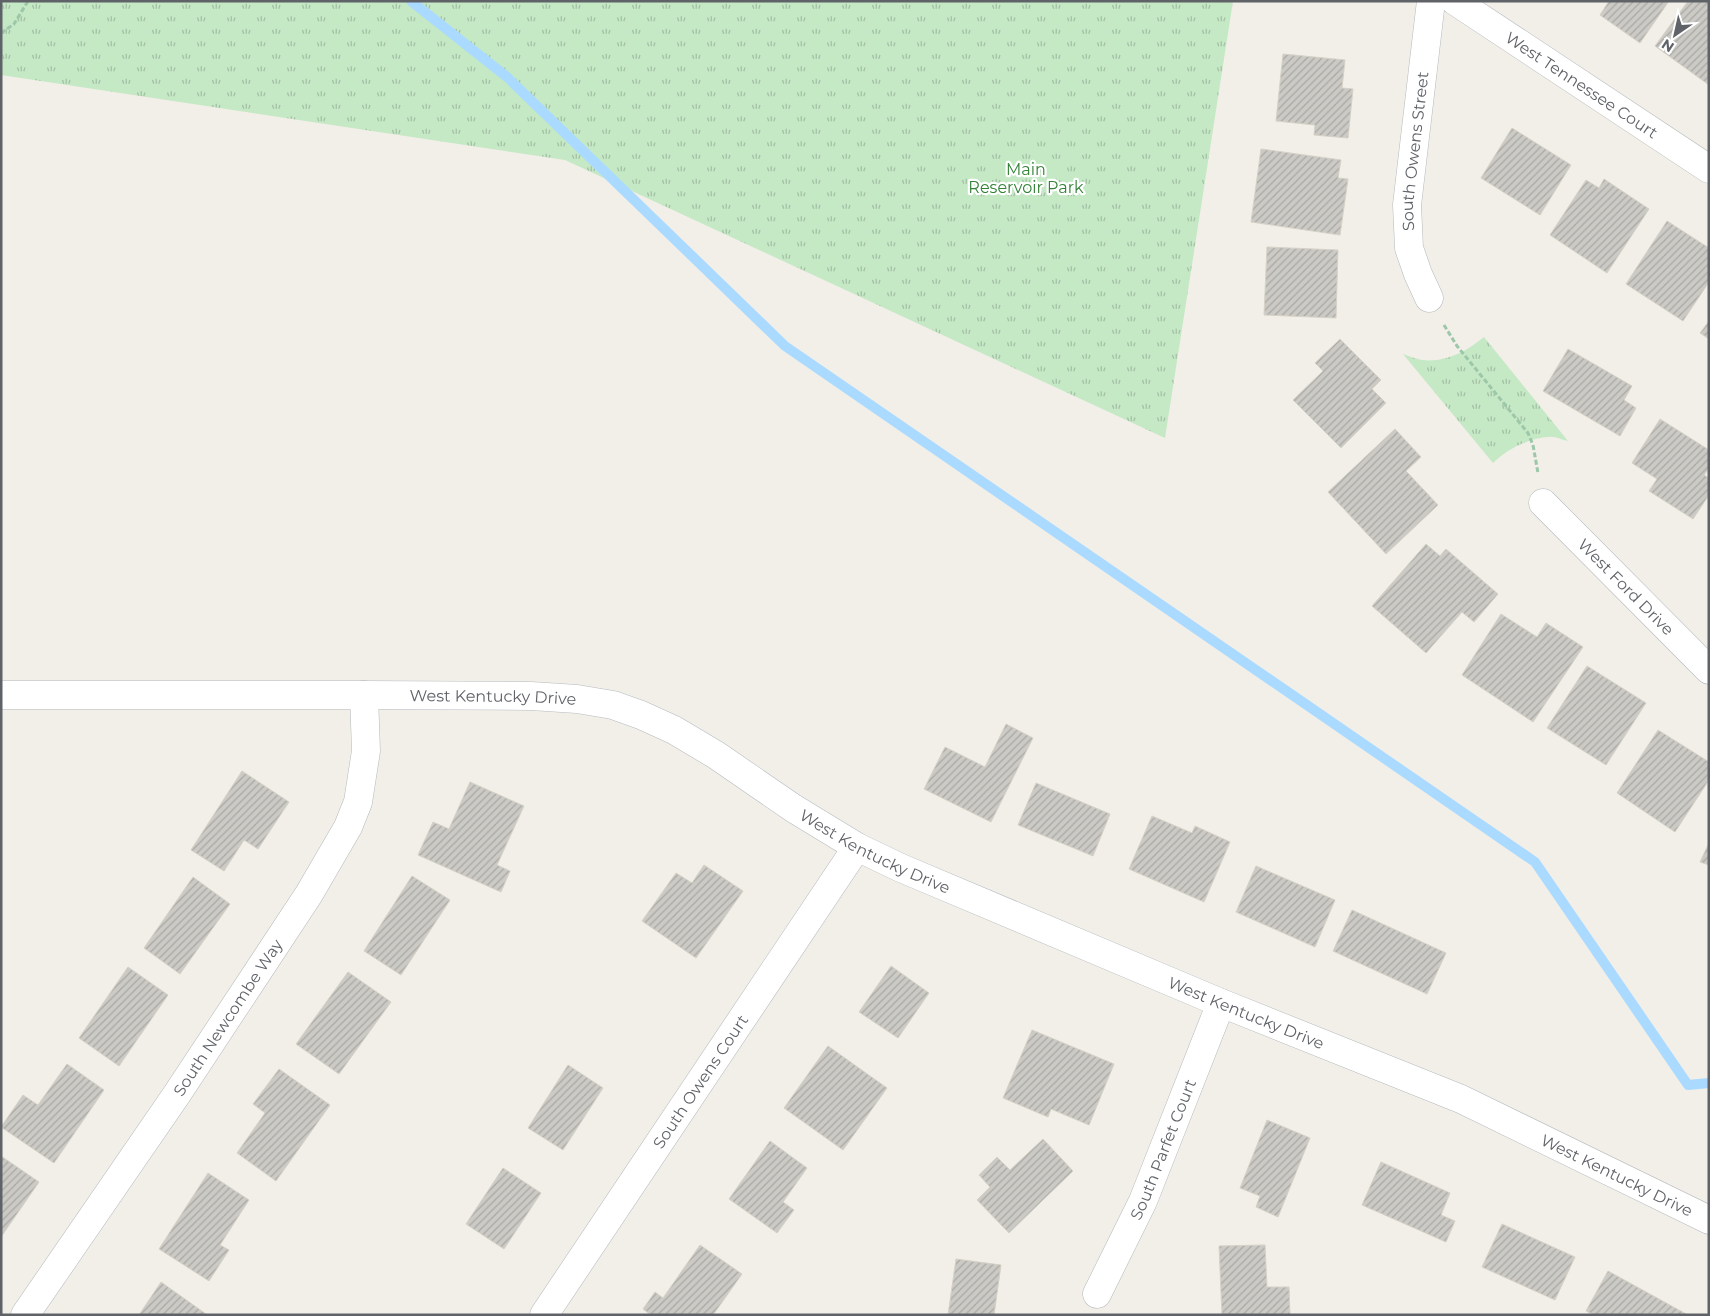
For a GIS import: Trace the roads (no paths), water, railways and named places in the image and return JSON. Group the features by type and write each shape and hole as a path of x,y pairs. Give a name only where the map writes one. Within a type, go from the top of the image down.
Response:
{"street":[{"name":"South Owens Street","path":"1429,298 1409,248 1407,205 1431,1"},
{"name":"West Tennessee Court","path":"1455,1 1709,169"},
{"name":"West Ford Drive","path":"1543,503 1709,670"},
{"name":"West Kentucky Drive","path":"1,695 531,696 577,699 612,705 641,715 674,730 716,755 793,808 857,847 901,868 1221,1003 1461,1099 1709,1220"},
{"name":"South Newcombe Way","path":"26,1315 177,1094 308,894 348,827 358,802 366,751 364,695"},
{"name":"South Owens Court","path":"544,1315 857,847"},
{"name":"South Parfet Court","path":"1097,1294 1143,1201 1221,1003"}],"waterway":[{"path":"411,1 507,77 785,346 1535,862 1688,1085 1709,1083"}],"park label":[{"name":"Main Reservoir Park","path":"1026,178"}]}
